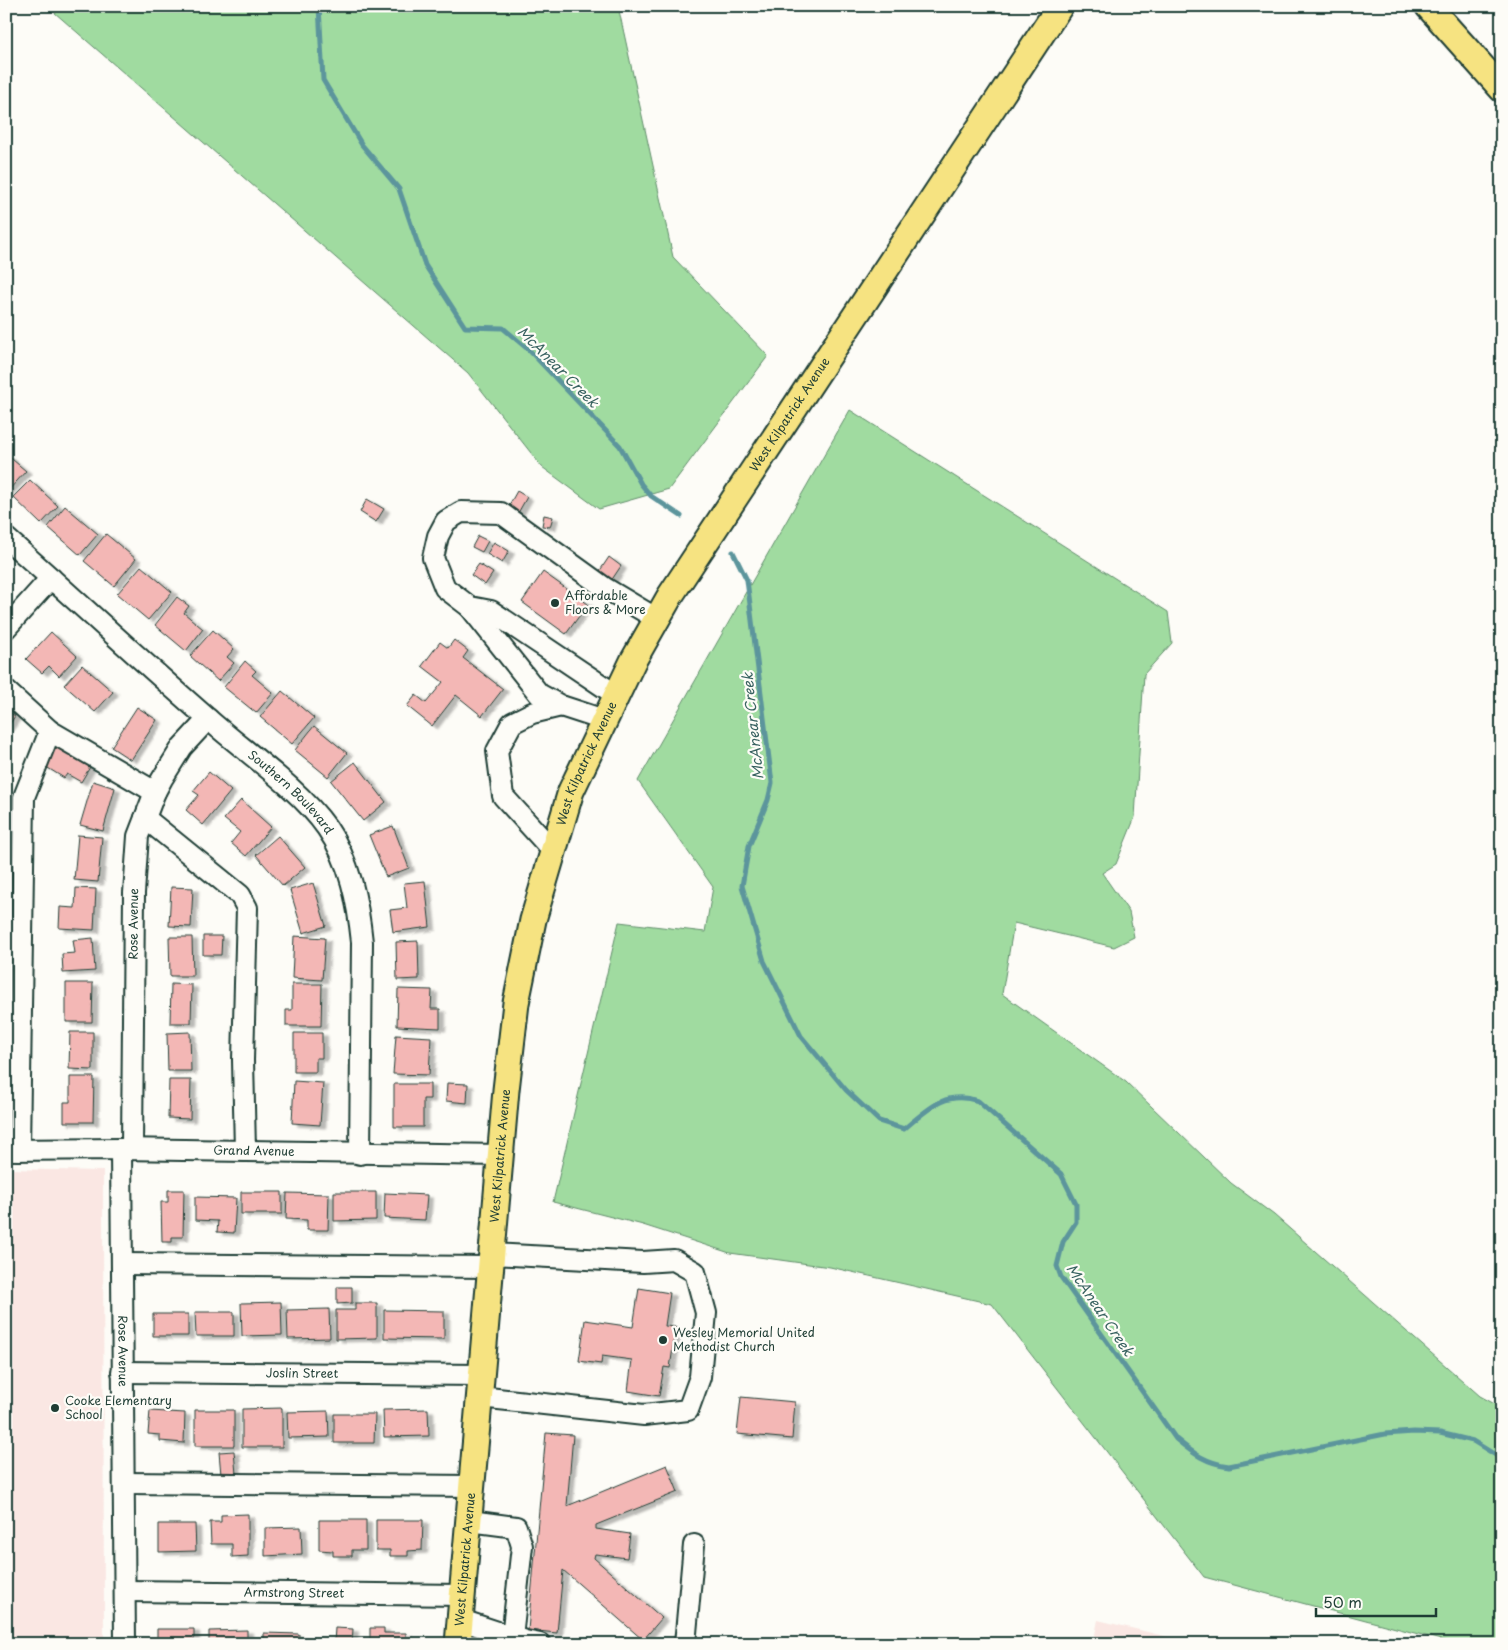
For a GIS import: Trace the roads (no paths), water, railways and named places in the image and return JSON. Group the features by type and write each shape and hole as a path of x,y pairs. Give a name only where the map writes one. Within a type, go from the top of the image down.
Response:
{"main road":[{"name":"West Kilpatrick Avenue","path":"460,1632 516,1003 533,920 552,850 571,791 616,696 657,619 1060,6"},
{"path":"1428,6 1502,88"}],"street":[{"path":"604,720 561,706 539,694 470,607 445,588 433,558 438,536 446,521 461,512 501,513 605,588 657,619"},
{"name":"Southern Boulevard","path":"6,538 208,719 310,806 328,829 340,851 351,881 359,913 362,945 360,1154"},
{"path":"6,628 51,578"},
{"path":"470,607 491,611 616,696"},
{"path":"6,691 50,731 155,792"},
{"path":"552,850 503,796 497,751 512,723 532,713 561,706"},
{"name":"Rose Avenue","path":"125,1644 122,1264 134,893 138,836 155,792 174,758 208,719"},
{"path":"13,1150 24,797 50,731"},
{"path":"145,818 240,895 247,908 244,1060 245,1151"},
{"name":"Grand Avenue","path":"13,1150 127,1149 501,1155"},
{"path":"122,1264 492,1260"},
{"name":"Joslin Street","path":"122,1372 481,1386 644,1415 688,1410 700,1377 706,1313 694,1272 674,1260 643,1262 492,1260"},
{"path":"124,1483 473,1486"},
{"path":"470,1521 516,1527 522,1546 512,1637"},
{"path":"684,1644 694,1545"},
{"name":"Armstrong Street","path":"125,1591 463,1595"},
{"path":"460,1632 512,1637 540,1644"}],"waterway":[{"name":"McAnear Creek","path":"319,6 323,80 362,145 399,189 425,265 465,327 503,328 529,350 620,446 641,484 651,496 681,516"},
{"name":"McAnear Creek","path":"733,552 747,580 772,783 768,800 749,846 742,886 764,961 801,1036 846,1090 879,1121 904,1129 938,1103 956,1098 978,1101 1061,1174 1076,1204 1076,1222 1063,1242 1057,1266 1061,1277 1176,1439 1201,1457 1214,1463 1229,1466 1385,1434 1414,1432 1440,1433 1473,1441 1502,1459"}],"place":[{"name":"Affordable Floors & More","path":"555,603"},
{"name":"Wesley Memorial United Methodist Church","path":"663,1340"},
{"name":"Cooke Elementary School","path":"55,1408"}]}
